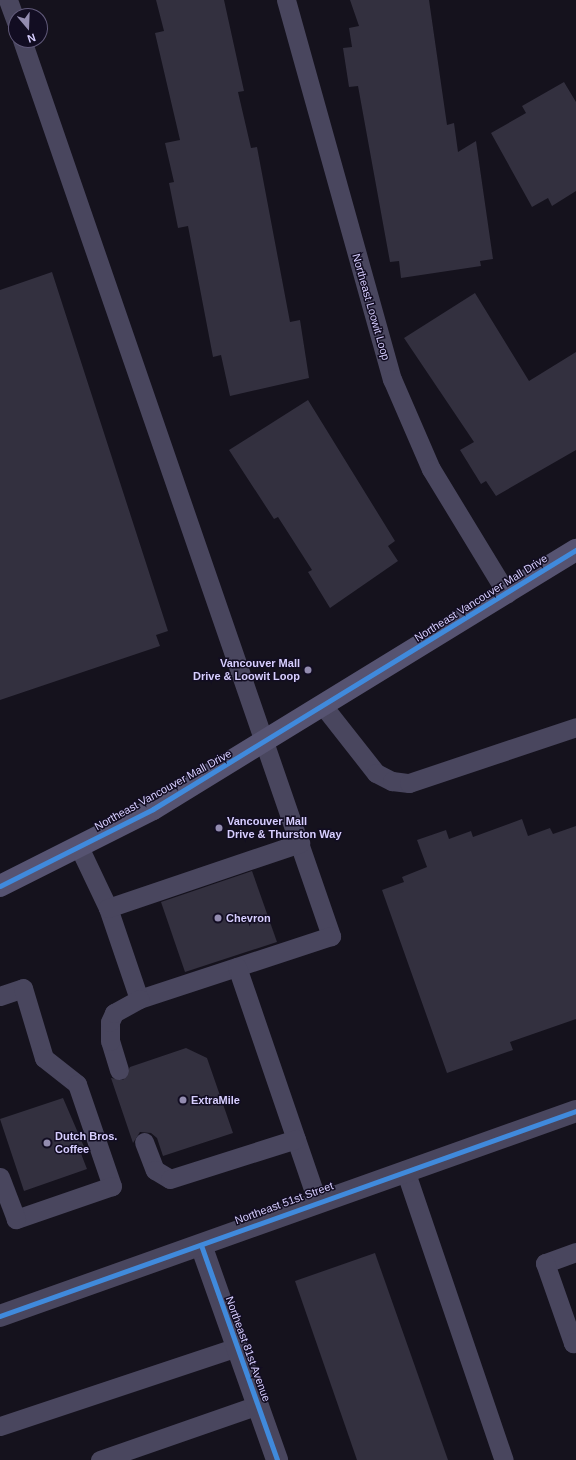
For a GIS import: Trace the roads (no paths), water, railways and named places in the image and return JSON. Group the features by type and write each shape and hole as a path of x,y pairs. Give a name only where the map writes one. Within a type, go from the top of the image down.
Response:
{"main road":[{"name":"Northeast Vancouver Mall Drive","path":"0,886 154,809 267,742 576,550"}],"street":[{"name":"Northeast 51st Street","path":"0,1316 201,1245 317,1201 576,1111"},
{"name":"Northeast 81st Avenue","path":"201,1245 277,1460"}],"lane":[{"name":"Northeast Loowit Loop","path":"286,0 392,379 431,469 507,594"},
{"path":"25,48 267,742 331,936 139,999 114,1013 110,1022 110,1042 120,1070"},
{"path":"324,707 376,773 409,783 576,727"},
{"path":"108,908 300,843"},
{"path":"79,847 108,908 139,999"},
{"path":"237,967 317,1201"},
{"path":"0,996 23,988 44,1058 77,1084 112,1186 16,1219 0,1176"},
{"path":"144,1142 155,1170 170,1179 296,1139"},
{"path":"405,1170 467,1360 504,1460"},
{"path":"576,1252 545,1263 573,1344 576,1342"},
{"path":"0,1426 237,1347"},
{"path":"100,1460 258,1405"}],"place":[{"name":"Vancouver Mall Drive & Loowit Loop","path":"308,670"},
{"name":"Vancouver Mall Drive & Thurston Way","path":"219,828"},
{"name":"Chevron","path":"218,918"},
{"name":"ExtraMile","path":"183,1100"},
{"name":"Dutch Bros. Coffee","path":"47,1143"}]}
